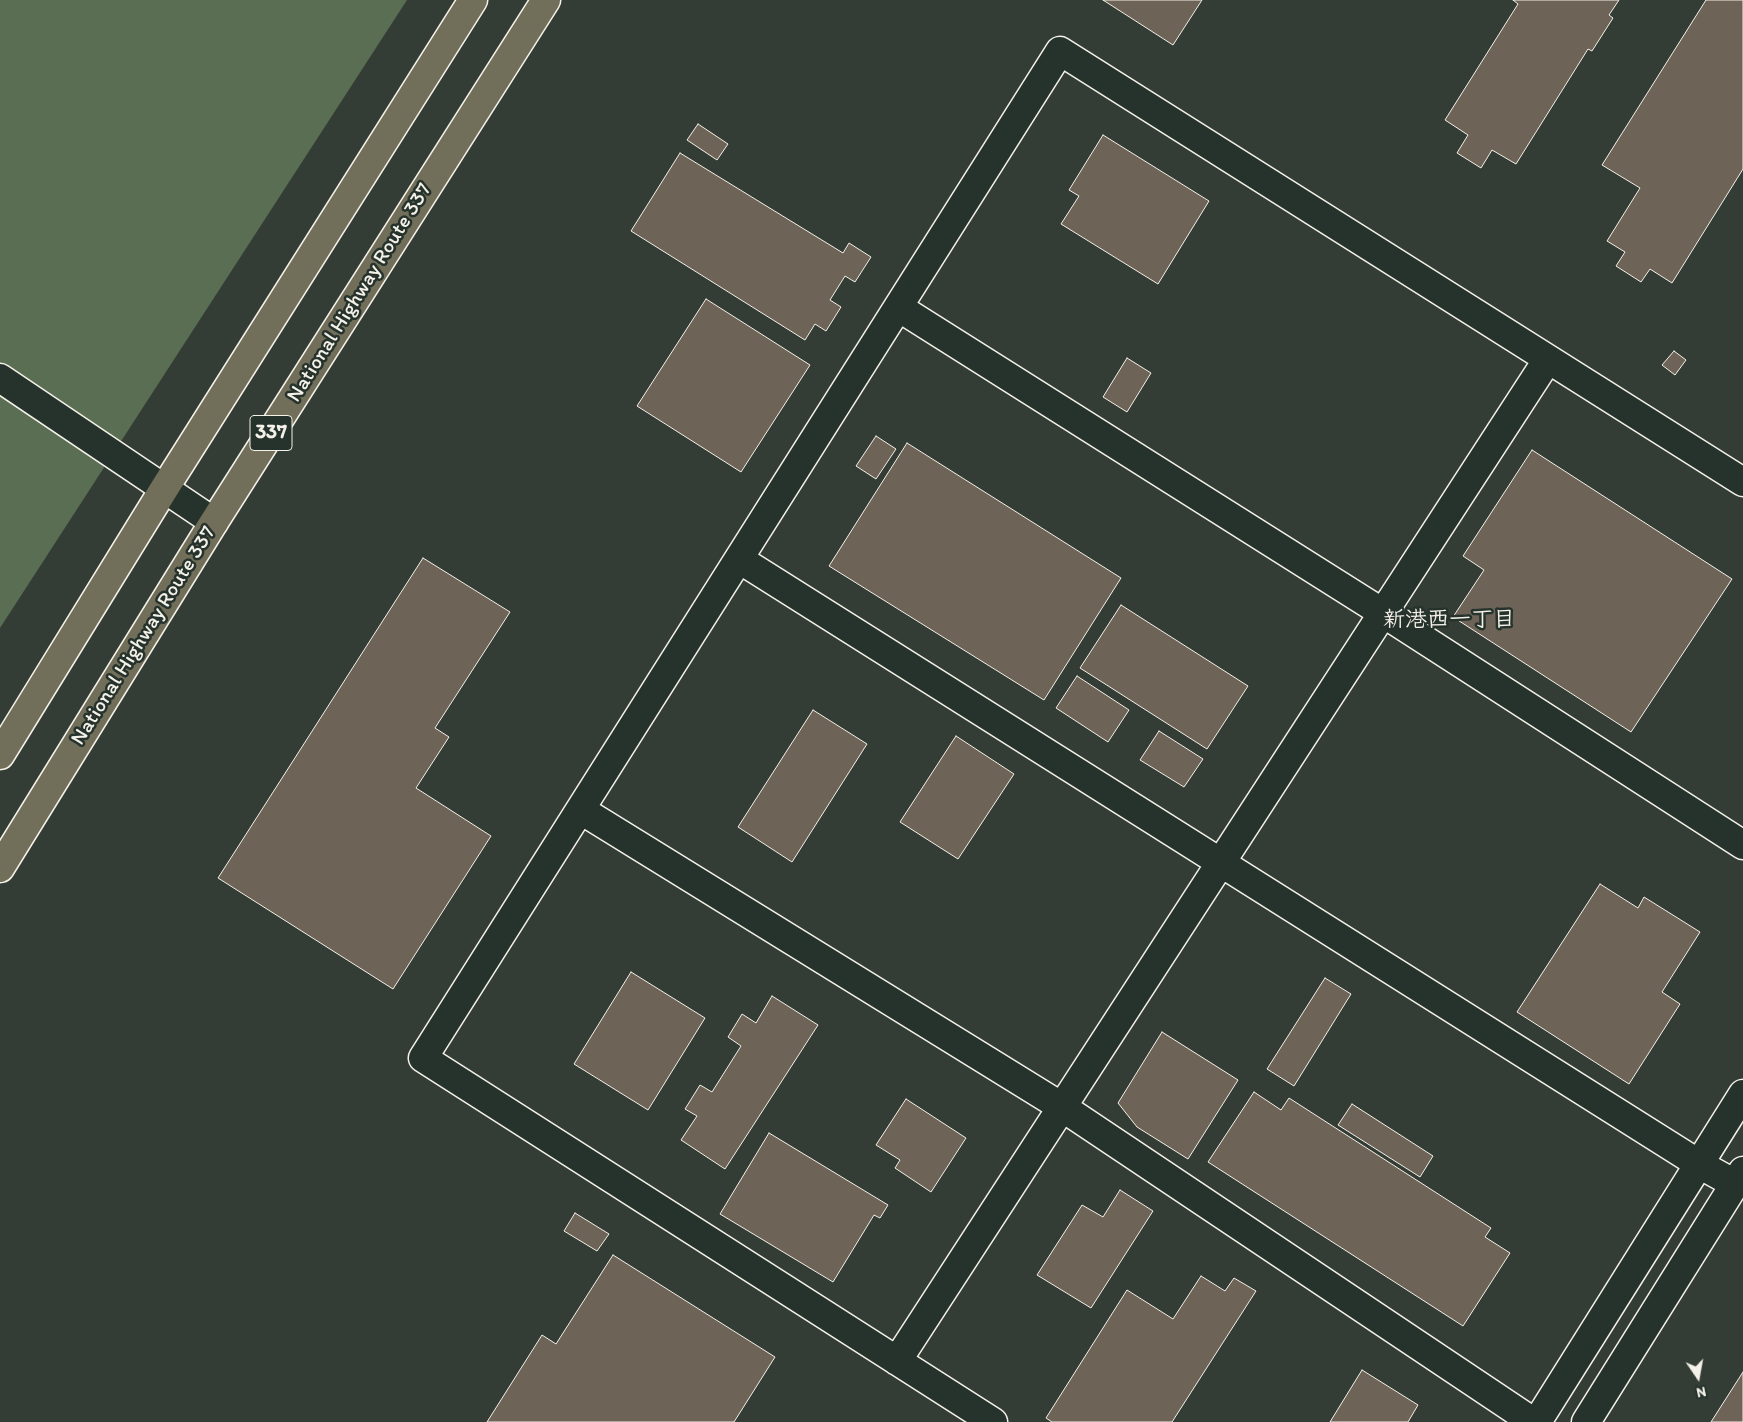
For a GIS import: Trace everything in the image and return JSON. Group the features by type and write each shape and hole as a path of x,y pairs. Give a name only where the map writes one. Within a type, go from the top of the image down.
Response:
{"highway":[{"path":"0,755 164,489 473,0"},
{"name":"National Highway Route 337","path":"0,868 214,522 546,0"}],"street":[{"path":"993,1422 423,1058 1060,51 1743,482"},
{"path":"898,307 1383,613 1743,845"},
{"path":"897,1361 1548,359"},
{"path":"0,378 214,522"},
{"path":"739,559 1220,864 1699,1164 1739,1177 1586,1422"},
{"path":"581,810 1062,1107 1533,1422"},
{"path":"1537,1422 1743,1094"}],"green space":[{"path":"0,0 407,0 0,628"}],"building":[{"path":"1103,0 1202,0 1173,45"},
{"path":"1513,0 1619,0 1609,15 1613,18 1592,51 1588,49 1516,164 1492,150 1481,168 1457,153 1468,135 1445,120 1518,4"},
{"path":"1706,0 1743,0 1743,169 1672,283 1650,269 1641,282 1616,266 1625,252 1607,241 1640,188 1602,165"},
{"path":"698,124 728,144 717,160 687,140"},
{"path":"1103,135 1209,201 1158,284 1061,224 1079,196 1069,190"},
{"path":"680,153 843,253 849,243 871,257 855,282 845,276 830,300 841,307 826,331 815,324 805,340 631,231"},
{"path":"706,299 810,365 741,472 637,406"},
{"path":"1674,351 1686,360 1675,375 1662,365"},
{"path":"1127,358 1151,373 1127,412 1103,397"},
{"path":"876,436 896,449 876,479 856,466"},
{"path":"907,443 1121,578 1044,700 829,566"},
{"path":"1532,450 1732,579 1631,732 1453,617 1484,570 1463,556"},
{"path":"423,558 510,612 435,728 449,737 416,788 491,836 393,989 218,878"},
{"path":"1121,605 1248,686 1207,749 1080,668"},
{"path":"1077,676 1129,710 1108,742 1056,708"},
{"path":"813,710 867,744 792,862 738,827"},
{"path":"1159,731 1203,759 1184,787 1140,760"},
{"path":"956,736 1014,774 958,859 900,822"},
{"path":"1600,884 1638,908 1644,897 1700,932 1662,992 1680,1004 1629,1084 1517,1012"},
{"path":"631,972 705,1018 648,1110 574,1064"},
{"path":"1325,978 1351,994 1294,1086 1267,1069"},
{"path":"772,996 818,1025 725,1169 681,1140 697,1116 685,1109 700,1085 712,1092 741,1046 728,1037 742,1014 756,1023"},
{"path":"1162,1032 1238,1080 1188,1159 1137,1127 1118,1103"},
{"path":"1254,1092 1281,1110 1289,1098 1491,1228 1485,1237 1510,1253 1463,1326 1208,1162"},
{"path":"906,1099 966,1138 931,1192 895,1168 900,1160 876,1145"},
{"path":"1352,1104 1433,1156 1420,1177 1338,1125"},
{"path":"769,1133 888,1205 880,1218 874,1215 833,1282 720,1214"},
{"path":"1120,1190 1153,1211 1091,1308 1037,1275 1082,1205 1103,1217"},
{"path":"575,1213 609,1234 597,1251 564,1231"},
{"path":"613,1255 775,1357 734,1422 487,1422 542,1335 556,1344"},
{"path":"1201,1276 1225,1291 1234,1278 1256,1291 1172,1422 1052,1422 1046,1418 1127,1290 1173,1319"},
{"path":"1362,1370 1418,1405 1408,1422 1330,1422"},
{"path":"1743,1372 1743,1422 1711,1422"}],"district":[{"name":"新港西一丁目","path":"1449,620"}]}
